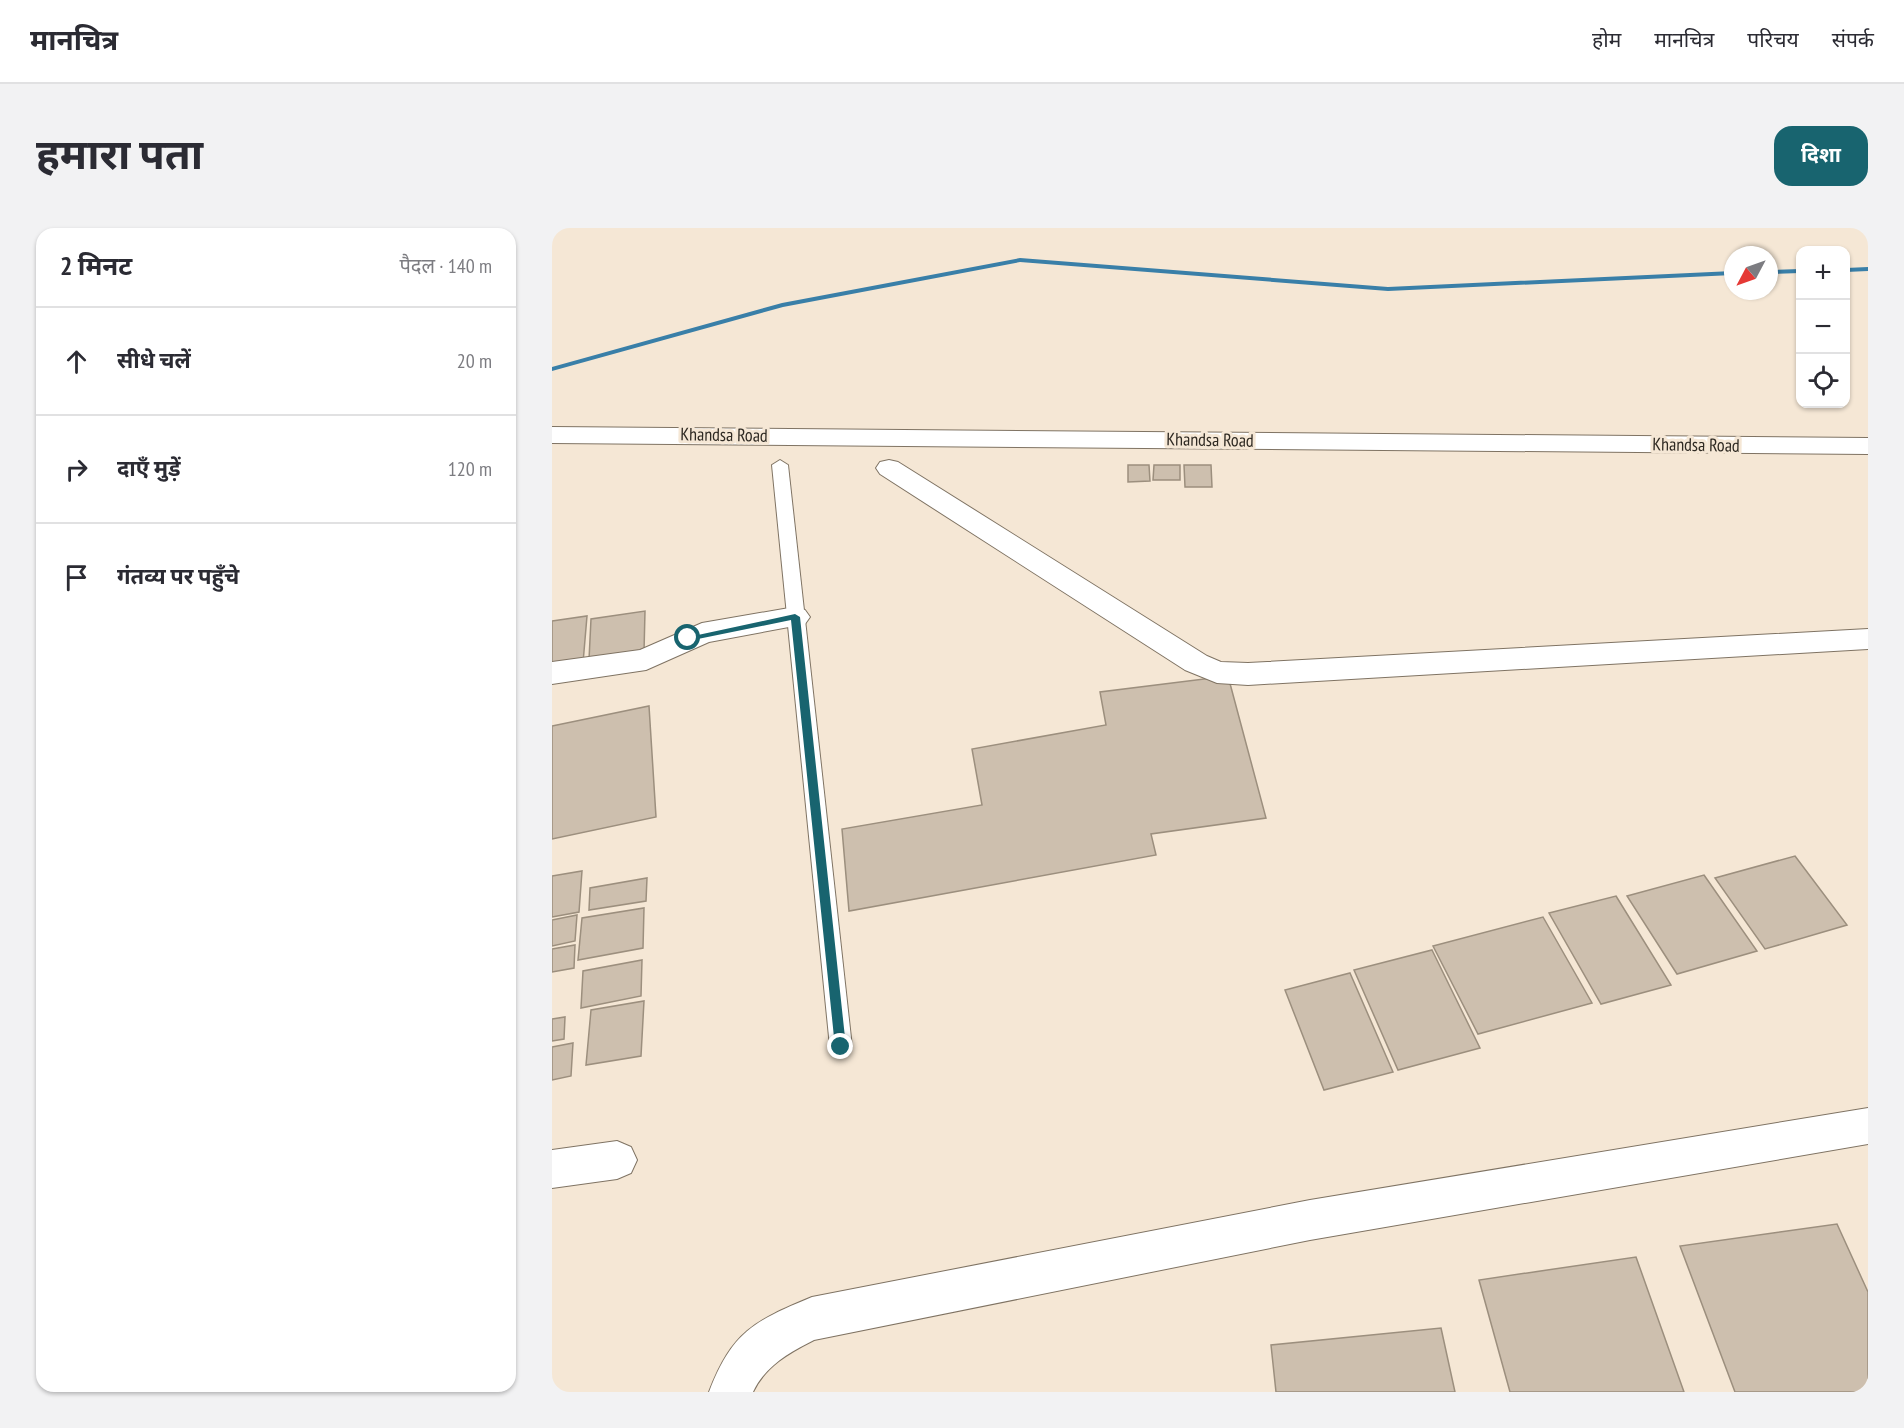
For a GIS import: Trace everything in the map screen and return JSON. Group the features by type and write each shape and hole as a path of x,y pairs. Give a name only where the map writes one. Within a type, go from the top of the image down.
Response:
{"street":[{"name":"Khandsa Road","path":"552,435 1868,446"},
{"path":"889,468 1196,663 1217,672 1248,674 1868,639"},
{"path":"552,673 646,660 702,633 795,617"},
{"path":"731,1392 744,1360 787,1330 812,1319 1310,1220 1868,1126"},
{"path":"552,1169 617,1160"}],"lane":[{"path":"780,465 841,1047"}],"building":[{"path":"1128,465 1149,465 1150,481 1128,482"},
{"path":"1154,465 1180,465 1180,480 1153,480"},
{"path":"1184,465 1211,465 1212,487 1185,487"},
{"path":"645,611 644,652 589,660 591,619"},
{"path":"587,616 583,663 552,667 552,621"},
{"path":"1228,676 1266,818 1151,834 1156,855 849,911 842,829 982,805 972,749 1106,725 1100,692"},
{"path":"649,706 656,817 552,839 552,726"},
{"path":"1795,856 1847,925 1765,949 1715,878"},
{"path":"582,871 579,912 552,917 552,876"},
{"path":"1704,875 1757,951 1677,974 1627,896"},
{"path":"647,878 646,901 589,910 590,888"},
{"path":"1616,896 1671,985 1601,1004 1549,913"},
{"path":"644,908 643,948 578,960 582,918"},
{"path":"577,915 575,941 552,946 552,920"},
{"path":"1543,917 1592,1003 1478,1034 1433,946"},
{"path":"575,945 574,968 552,972 552,949"},
{"path":"1432,950 1480,1048 1398,1070 1354,970"},
{"path":"642,960 641,996 581,1008 583,971"},
{"path":"1350,973 1393,1072 1324,1090 1285,990"},
{"path":"644,1001 641,1056 586,1065 591,1010"},
{"path":"565,1017 564,1039 552,1041 552,1019"},
{"path":"573,1043 571,1076 552,1080 552,1047"},
{"path":"1837,1224 1868,1292 1868,1392 1735,1392 1680,1246"},
{"path":"1636,1257 1684,1392 1510,1392 1479,1280"},
{"path":"1441,1328 1455,1392 1276,1392 1271,1345"}],"waterway":[{"path":"552,369 782,305 1020,260 1388,289 1724,273"},
{"path":"1850,270 1868,269"},
{"path":"1778,272 1796,271"}],"route":[{"path":"688,638 702,633 795,617 841,1047"}]}
